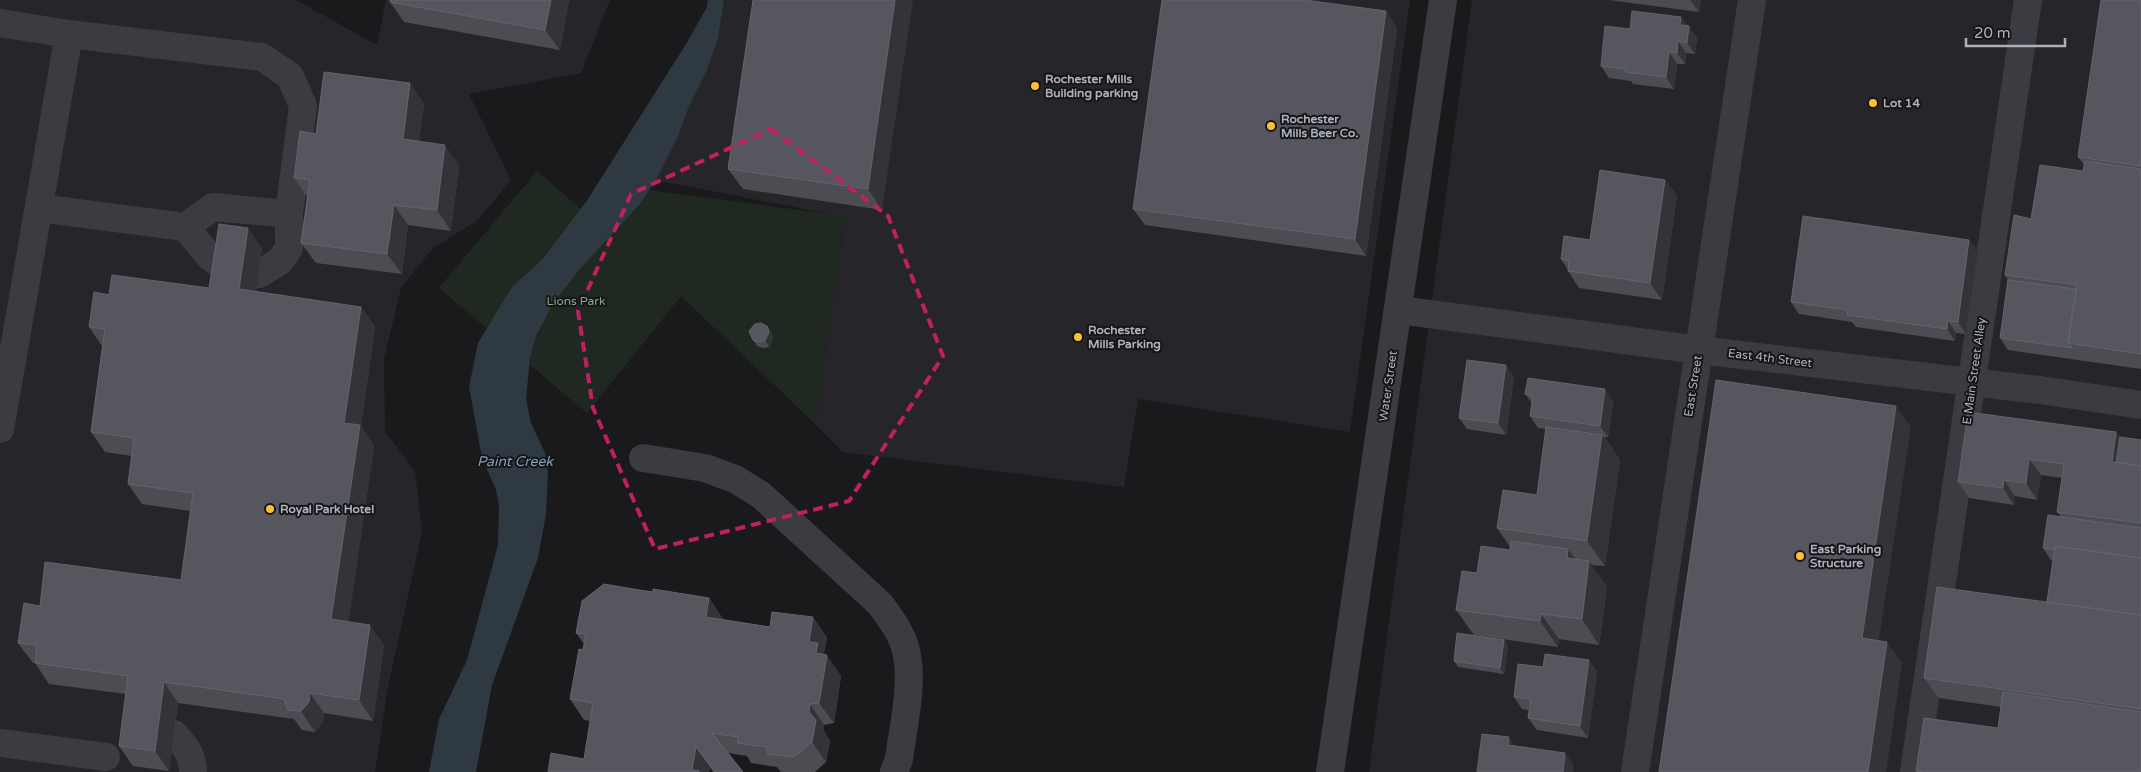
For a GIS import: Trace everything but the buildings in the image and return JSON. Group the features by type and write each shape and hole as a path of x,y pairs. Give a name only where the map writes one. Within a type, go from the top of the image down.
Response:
{"street":[{"name":"Water Street","path":"1330,772 1443,0"},
{"name":"East Street","path":"1636,772 1752,0"},
{"name":"E Main Street Alley","path":"1914,772 2028,0"},
{"path":"0,23 69,34 262,57 290,76 303,106 289,214 289,248 280,261 259,274"},
{"path":"0,429 69,34"},
{"path":"185,227 213,207 289,214"},
{"path":"39,208 185,227 210,257 229,270"},
{"name":"East 4th Street","path":"1399,310 1699,350 1972,382 2141,405"},
{"path":"643,458 705,468 735,480 761,495 880,604 896,626 906,651 908,678 899,760 894,772"},
{"path":"174,734 187,748 193,762 194,772"},
{"path":"0,743 105,764 113,744 126,736"}],"highlighted area":[{"path":"771,129 888,216 943,356 849,501 655,549 593,408 578,311 631,194"}],"shaded area":[{"path":"0,0 296,0 377,45 386,0 610,0 581,73 469,94 511,180 478,220 432,249 401,288 384,359 385,431 415,471 422,532 388,687 375,772 0,772"},
{"path":"724,0 1410,0 1350,432 1138,399 1124,487 843,452 815,424 845,217 656,180 678,137 688,109 706,73 718,39"},
{"path":"1472,0 2141,0 2141,772 1369,772"}],"green space":[{"name":"Lions Park","path":"537,171 603,228 626,187 845,216 815,424 681,296 587,413 439,288"}],"water":[{"name":"Paint Creek","path":"708,0 724,0 718,39 706,73 688,109 678,137 656,180 639,205 579,270 552,305 536,336 530,358 526,399 531,423 545,453 548,473 546,514 538,558 492,685 476,772 429,772 439,719 467,660 498,545 499,506 496,490 482,458 469,387 478,343 512,287 542,260 588,199 686,44 707,7"}],"place":[{"name":"Rochester Mills Building parking","path":"1035,86"},
{"name":"Lot 14","path":"1873,103"},
{"name":"Rochester Mills Beer Co.","path":"1271,126"},
{"name":"Rochester Mills Parking","path":"1078,337"},
{"name":"Royal Park Hotel","path":"270,509"},
{"name":"East Parking Structure","path":"1800,556"}]}
